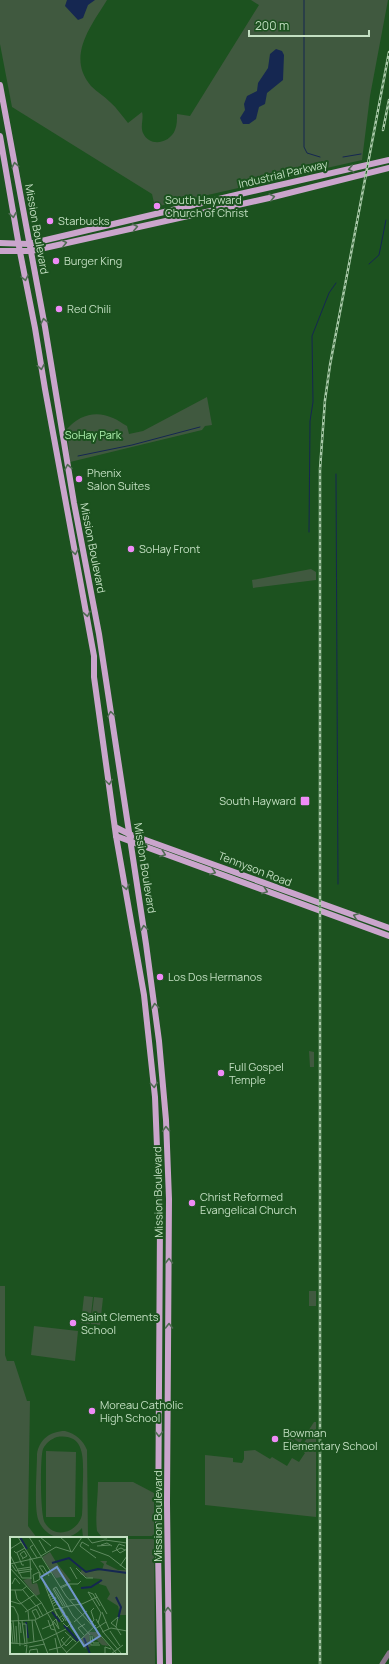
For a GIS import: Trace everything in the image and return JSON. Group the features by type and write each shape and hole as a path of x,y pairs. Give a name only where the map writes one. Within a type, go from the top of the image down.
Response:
{"main road":[{"name":"Mission Boulevard","path":"0,85 45,327 74,503 92,593 154,994 164,1098 169,1198 169,1664"},
{"name":"Mission Boulevard","path":"0,136 18,244 35,328 94,656 94,677 116,836 141,971 154,1085 160,1187 158,1503 160,1664"},
{"name":"Industrial Parkway","path":"0,251 20,252 30,248 240,194 389,160"},
{"name":"Industrial Parkway","path":"0,243 18,244 30,248 269,198 389,168"},
{"name":"Tennyson Road","path":"115,827 129,834 389,928"},
{"name":"Tennyson Road","path":"116,836 389,936"},
{"path":"160,1373 169,1373"},
{"path":"158,1503 164,1522 168,1525"}],"street":[{"path":"382,1664 389,1653"}],"green space":[{"path":"0,0 107,0 94,20 84,42 81,53 81,64 84,75 91,86 113,104 128,123 142,112 142,128 146,138 150,141 160,142 169,138 175,130 177,114 190,116 259,5 251,0 388,0 370,96 362,160 155,207 152,194 12,107 0,44"},
{"name":"SoHay Park","path":"207,397 212,425 205,426 202,430 70,462 67,429 82,417 94,414 107,416 127,426 129,434 143,431"},
{"path":"311,569 316,572 316,580 253,588 252,580"},
{"path":"309,1051 314,1052 314,1067 310,1067"},
{"path":"0,1286 5,1286 5,1355 7,1361 14,1361 27,1401 30,1401 28,1526 36,1537 10,1537 10,1654 127,1654 127,1539 154,1539 155,1664 0,1664"},
{"path":"309,1291 316,1291 316,1306 309,1306"},
{"path":"84,1296 93,1297 90,1324 81,1323"},
{"path":"94,1297 103,1298 100,1325 91,1324"},
{"path":"34,1326 78,1331 75,1361 31,1355"},
{"path":"314,1422 316,1422 316,1517 205,1505 205,1455 233,1458 233,1462 242,1463 244,1459 244,1451 255,1450 270,1459 272,1457 287,1466 292,1458 299,1462 305,1453 300,1449 307,1438 305,1436"},
{"path":"60,1431 65,1431 76,1436 81,1440 87,1450 88,1537 83,1537 82,1528 77,1533 68,1537 51,1535 45,1531 38,1519 36,1497 38,1449 46,1437","holes":["57,1437 73,1439 81,1450 83,1472 82,1515 76,1526 66,1532 60,1532 49,1528 43,1518 41,1498 41,1463 43,1449 47,1443"]},
{"path":"293,1432 303,1438 300,1443 290,1436"},
{"path":"289,1438 294,1441 288,1450 283,1447"},
{"path":"46,1451 76,1452 75,1517 46,1517"},
{"path":"98,1482 133,1482 154,1493 154,1536 101,1536 97,1531 96,1525"}],"water":[{"path":"67,0 95,0 88,5 83,18 78,20 65,6"},
{"path":"276,49 282,51 284,55 283,80 267,93 265,104 259,107 256,119 249,124 243,124 240,118 245,110 244,104 247,96 257,91 258,83 268,68 270,54"}],"waterway":[{"path":"304,0 304,147 307,153 320,157"},
{"path":"343,157 361,154"},
{"path":"369,264 379,255 386,220"},
{"path":"309,532 310,421 313,402 312,336 329,293 336,283"},
{"path":"78,456 132,445 200,427"},
{"path":"336,474 338,884"}],"railway":[{"path":"320,1664 320,469 325,400 330,365 389,52"},
{"path":"383,130 389,100"}],"place":[{"name":"South Hayward Church of Christ","path":"157,206"},
{"name":"Starbucks","path":"50,221"},
{"name":"Burger King","path":"56,261"},
{"name":"Red Chili","path":"59,309"},
{"name":"Phenix Salon Suites","path":"79,479"},
{"name":"SoHay Front","path":"131,549"},
{"name":"South Hayward","path":"305,801"},
{"name":"Los Dos Hermanos","path":"160,977"},
{"name":"Full Gospel Temple","path":"221,1073"},
{"name":"Christ Reformed Evangelical Church","path":"192,1203"},
{"name":"Saint Clements School","path":"73,1323"},
{"name":"Moreau Catholic High School","path":"92,1411"},
{"name":"Bowman Elementary School","path":"275,1439"}]}
